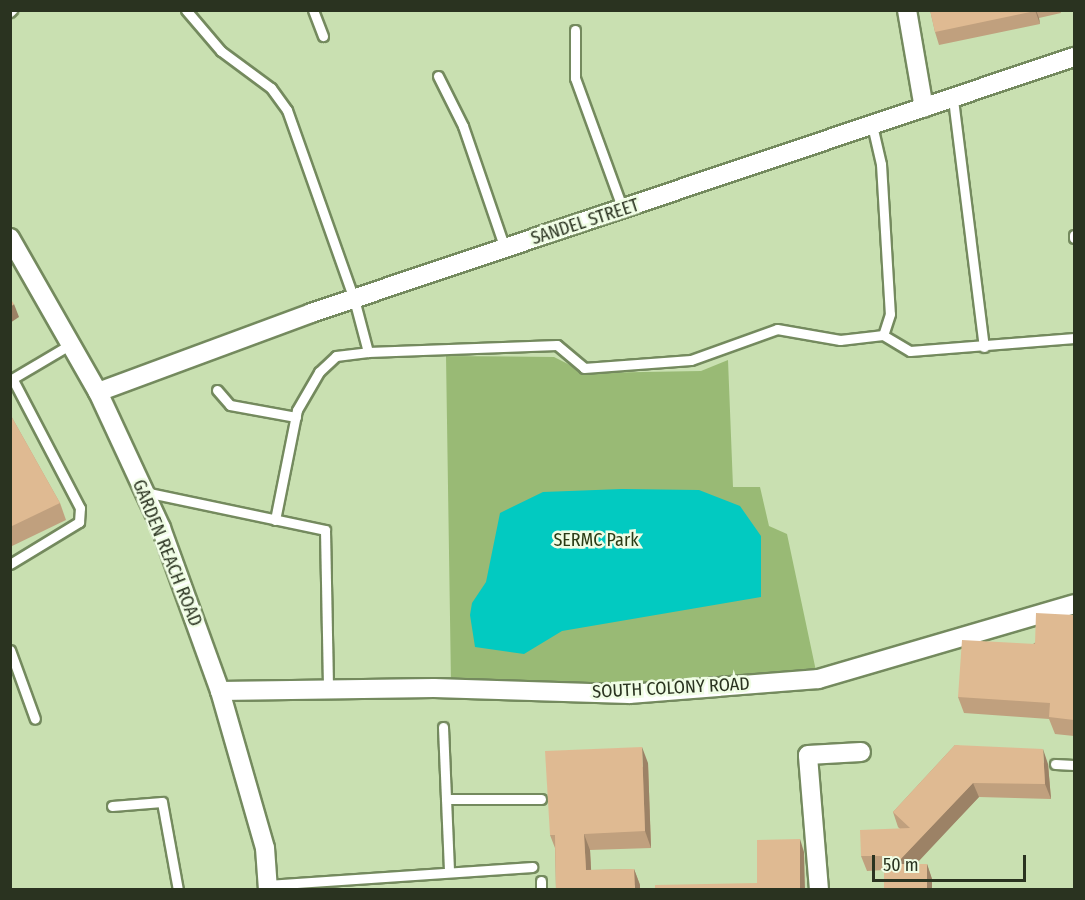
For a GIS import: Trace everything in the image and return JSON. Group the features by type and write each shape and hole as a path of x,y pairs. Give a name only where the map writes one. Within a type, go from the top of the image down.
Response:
{"street":[{"path":"907,10 924,108"},
{"name":"SANDEL STREET","path":"98,392 354,299 1074,57"},
{"name":"GARDEN REACH ROAD","path":"10,238 98,392 144,492 220,691 264,848 267,887"},
{"name":"SOUTH COLONY ROAD","path":"220,691 328,689 629,694 818,679 1074,604"},
{"path":"819,890 808,754 861,752"}],"lane":[{"path":"186,10 221,51 271,88 287,110 354,299 368,352"},
{"path":"313,10 322,36"},
{"path":"575,30 575,78 623,210"},
{"path":"438,76 463,126 505,249"},
{"path":"953,99 984,347"},
{"path":"872,125 881,164 890,314 883,335"},
{"path":"275,520 296,417 319,372 336,356 368,352 557,345 584,368 691,360 777,329 840,340 883,335 910,351 984,347 1074,338"},
{"path":"10,564 79,522 80,508 12,380 71,344"},
{"path":"217,390 230,405 296,417"},
{"path":"144,492 325,530 328,689"},
{"path":"10,650 34,719"},
{"path":"443,727 449,872"},
{"path":"1055,764 1074,765"},
{"path":"446,799 541,799"},
{"path":"112,806 162,802 178,890"},
{"path":"267,887 532,867"}],"green space":[{"name":"SERMC Park","path":"446,356 554,357 586,373 701,371 728,360 733,487 760,487 769,526 787,534 816,671 631,688 451,683"}],"water":[{"path":"622,489 699,490 740,506 761,536 761,597 562,631 524,654 475,647 470,615 472,603 486,582 500,513 543,492"}],"building":[{"path":"930,10 1035,10 1035,11 935,32"},
{"path":"10,414 60,503 10,527"},
{"path":"1036,613 1074,615 1074,720 1049,717 1050,703 958,697 962,640 1035,644"},
{"path":"955,745 1043,749 1045,784 973,783 896,864 927,864 927,890 884,890 884,856 861,856 860,830 910,828 893,812"},
{"path":"642,747 645,831 584,834 586,870 634,869 635,890 556,890 555,835 550,835 545,751"},
{"path":"800,839 800,890 655,890 655,885 757,883 757,840"}]}
